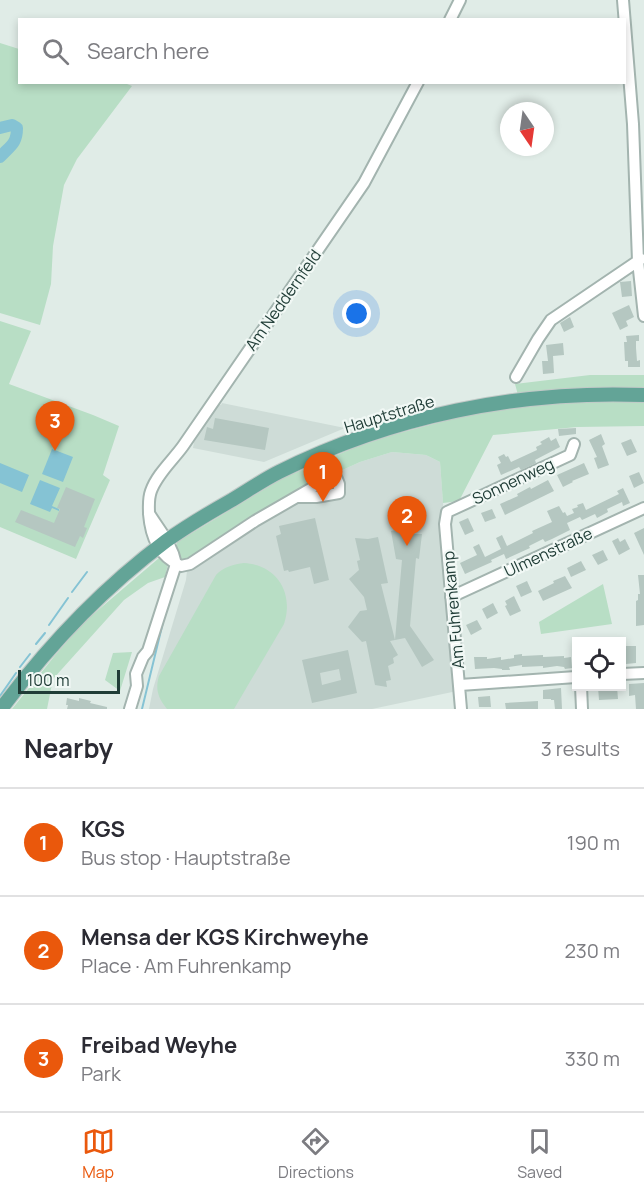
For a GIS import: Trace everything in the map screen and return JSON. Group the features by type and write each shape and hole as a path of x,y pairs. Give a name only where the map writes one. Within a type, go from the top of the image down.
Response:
{"main road":[{"name":"Hauptstraße","path":"1,709 33,668 102,595 163,544 199,519 278,473 359,439 414,421 460,410 519,400 594,394 644,395"}],"street":[{"path":"451,18 460,0"},
{"path":"623,0 625,18"},
{"path":"626,23 639,124 644,316"},
{"name":"Am Neddernfeld","path":"163,544 150,514 151,491 364,183 417,84"},
{"path":"516,377 551,320 641,259"},
{"name":"Sonnenweg","path":"447,512 570,455 574,444"},
{"path":"176,564 181,566 190,564 255,521 299,497"},
{"name":"Ulmenstraße","path":"451,597 644,508"},
{"name":"Am Fuhrenkamp","path":"447,512 445,524 461,709"},
{"path":"130,709 137,686 136,674 142,657 148,651 176,564 174,554 163,544"},
{"path":"626,674 644,673"},
{"path":"460,685 572,677"},
{"path":"581,691 582,709"}],"shaded area":[{"path":"219,404 345,428 264,462 193,448 194,442"},
{"path":"392,452 426,455 440,462 457,691 372,709 149,709 186,580 188,561 292,493 360,462"}],"green space":[{"path":"0,43 18,49 18,84 127,84 132,86 77,159 64,185 53,246 51,284 40,325 0,313"},
{"path":"0,321 31,331 9,384 119,426 103,475 110,480 76,559 0,527"},
{"path":"590,375 644,375 644,389 584,388 518,395 515,384"},
{"path":"618,399 644,401 644,426 577,427 493,435 459,501 443,503 440,462 426,455 392,452 360,462 292,493 188,561 181,559 176,552 177,542 283,478 356,447 471,414 561,402"},
{"path":"159,558 168,564 165,577 148,583 124,600 53,679 47,709 12,709 83,623"},
{"path":"244,563 266,569 280,583 287,602 284,624 234,709 167,709 158,693 159,676 216,575 229,566"},
{"path":"603,584 612,624 541,634 539,622"},
{"path":"132,652 120,691 105,680 113,653"}],"water":[{"path":"52,449 73,457 63,482 42,474"},
{"path":"0,463 29,475 22,492 0,483"},
{"path":"40,480 60,488 52,506 59,511 52,508 50,512 30,504"}],"building":[{"path":"631,281 632,296 622,297 620,282"},
{"path":"629,305 634,317 626,321 628,326 620,330 612,313"},
{"path":"570,317 574,327 564,332 560,323"},
{"path":"639,335 636,348 640,367 628,367 628,361 625,361 626,336"},
{"path":"563,343 564,355 553,356 554,373 543,374 542,361 548,361 546,345"},
{"path":"215,418 269,428 265,450 204,440 207,427 213,429"},
{"path":"576,428 576,434 559,436 558,429"},
{"path":"601,434 605,444 602,446 609,465 598,469 594,458 597,457 589,440"},
{"path":"549,437 551,441 556,438 560,447 535,460 536,463 501,475 497,465 501,463 498,457 504,454 511,462 537,450 536,447 542,444 540,442"},
{"path":"631,439 637,452 627,456 621,443"},
{"path":"584,463 589,474 563,487 557,475"},
{"path":"639,472 644,483 634,488 629,476"},
{"path":"548,480 554,491 505,515 500,504"},
{"path":"66,487 95,499 84,527 87,528 83,538 80,536 75,547 15,522 21,510 54,523 60,509 57,508"},
{"path":"623,488 630,503 623,506 622,502 607,509 608,512 597,518 595,514 582,520 580,517 567,523 570,530 552,539 545,542 543,539 506,559 504,554 465,574 460,563 477,555 473,547 479,544 485,557 501,549 496,538 502,535 507,546 552,522 547,511 559,506 567,516 574,513 572,509 578,507 577,505 583,503 586,510 619,494 617,491"},
{"path":"492,509 496,518 485,522 481,513"},
{"path":"315,518 329,580 314,584 310,567 284,571 276,536 281,534 279,526"},
{"path":"468,518 474,531 465,535 459,522"},
{"path":"405,528 405,534 422,534 419,559 416,558 410,626 434,660 422,667 405,638 395,640 402,560 396,559 391,531"},
{"path":"644,528 644,555 634,533"},
{"path":"378,537 388,583 381,584 395,640 390,641 398,655 393,658 394,663 388,666 391,680 386,681 387,687 375,685 366,641 362,642 348,627 360,611 367,610 364,597 349,579 359,570 357,561 360,560 355,538"},
{"path":"618,538 620,542 625,539 630,549 619,555 612,541"},
{"path":"603,550 608,560 598,565 592,555"},
{"path":"581,561 586,570 571,577 567,568"},
{"path":"638,575 644,575 644,625 636,626 636,601 640,594"},
{"path":"565,576 572,588 543,601 538,591"},
{"path":"527,581 532,592 521,597 516,586"},
{"path":"514,596 521,611 510,616 505,601"},
{"path":"493,603 498,613 487,619 482,609"},
{"path":"477,620 482,629 471,635 466,625"},
{"path":"626,646 636,646 636,663 626,664"},
{"path":"348,650 357,693 312,703 302,660","holes":["339,669 341,680 322,685 320,673"]},
{"path":"514,655 571,657 572,668 522,667 522,665 509,667 510,670 475,669 474,657 487,657 487,659 501,657 501,660 514,658"},
{"path":"644,683 644,709 636,709 635,695 629,696 629,684"},
{"path":"561,688 562,709 555,709 554,700 543,699 543,690"},
{"path":"598,691 617,691 618,699 599,700"},
{"path":"490,696 491,707 479,707 478,697"},
{"path":"67,698 91,701 90,703 107,707 107,709 67,709"},
{"path":"538,701 538,709 506,709 505,703"}],"waterway":[{"path":"0,128 12,125 17,128 14,141 0,157"},
{"path":"72,592 87,572"},
{"path":"49,625 68,598"},
{"path":"142,709 164,618"},
{"path":"36,644 45,633"},
{"path":"20,667 30,654"},
{"path":"0,696 16,673"}],"place":[{"name":"Freibad Weyhe","path":"55,451"},
{"name":"KGS","path":"323,502"},
{"name":"Mensa der KGS Kirchweyhe","path":"407,546"}]}
